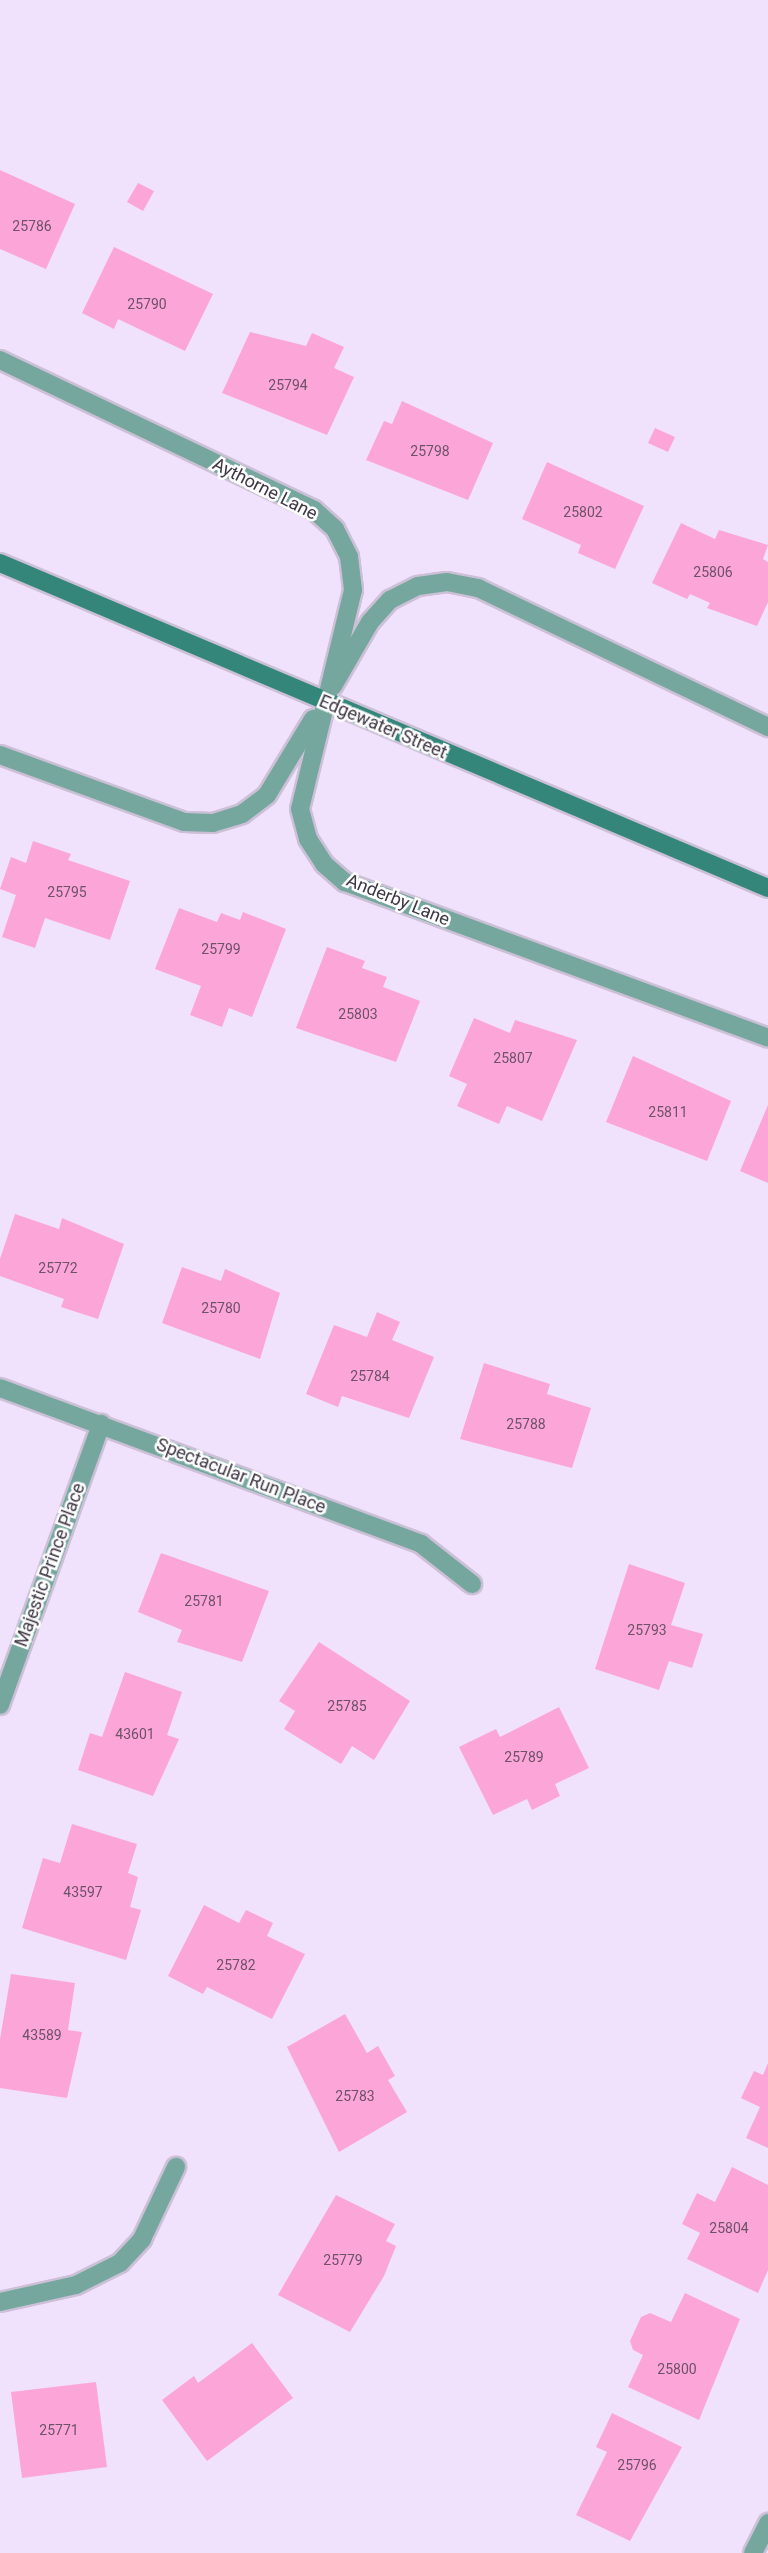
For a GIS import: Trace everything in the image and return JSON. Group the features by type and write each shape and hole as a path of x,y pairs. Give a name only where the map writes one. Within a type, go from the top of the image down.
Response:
{"street":[{"name":"Aythorne Lane","path":"0,360 314,510 335,529 349,557 353,590 323,703"},
{"name":"Edgewater Street","path":"0,563 323,703 768,888"},
{"path":"0,755 184,822 214,823 242,814 267,795 370,622 390,600 418,586 447,582 478,588 768,727"},
{"name":"Anderby Lane","path":"323,703 300,809 308,839 324,864 345,881 768,1038"},
{"name":"Spectacular Run Place","path":"0,1388 421,1544 472,1584"},
{"name":"Majestic Prince Place","path":"0,1705 101,1424"},
{"path":"0,2302 76,2285 120,2263 142,2239 176,2167"},
{"path":"754,2553 768,2523"}],"building":[{"path":"0,170 75,204 46,269 0,249"},
{"path":"138,183 154,191 143,211 127,202"},
{"path":"114,247 213,294 185,351 118,319 114,329 82,313"},
{"path":"250,332 306,346 312,333 344,347 334,368 354,377 327,435 222,393"},
{"path":"402,401 493,443 468,500 366,460 384,421 392,424"},
{"path":"655,428 675,437 668,452 648,443"},
{"path":"547,462 644,506 615,569 578,553 581,545 522,519"},
{"path":"681,523 715,539 719,530 768,545 763,559 768,562 768,602 757,626 707,608 710,603 690,594 687,599 652,583"},
{"path":"33,841 71,854 68,860 130,881 110,940 45,918 35,948 2,937 16,895 0,889 11,857 26,863"},
{"path":"179,908 217,922 221,913 240,920 243,912 286,929 252,1017 229,1008 222,1027 190,1015 201,986 155,969"},
{"path":"327,947 365,961 362,968 387,977 383,987 420,1001 396,1062 296,1028"},
{"path":"474,1018 510,1033 515,1020 577,1040 542,1121 507,1106 499,1124 457,1106 467,1084 449,1076"},
{"path":"633,1056 731,1101 707,1161 606,1122"},
{"path":"768,1105 768,1183 740,1171"},
{"path":"15,1214 59,1229 62,1218 124,1244 98,1319 61,1307 64,1299 0,1276 0,1259"},
{"path":"182,1267 221,1281 225,1269 280,1293 260,1359 162,1323"},
{"path":"377,1312 400,1322 392,1340 434,1357 409,1418 342,1396 338,1407 306,1394 334,1325 367,1337"},
{"path":"484,1363 550,1384 547,1394 591,1408 572,1468 460,1439"},
{"path":"161,1553 269,1591 242,1662 177,1642 182,1630 138,1612"},
{"path":"629,1564 685,1583 671,1625 703,1634 692,1668 669,1661 659,1690 595,1669"},
{"path":"319,1642 410,1701 374,1760 352,1746 341,1764 284,1729 295,1711 279,1701"},
{"path":"125,1672 182,1692 167,1735 179,1739 153,1796 78,1770 90,1733 102,1737"},
{"path":"559,1707 589,1768 555,1784 560,1796 532,1810 527,1799 493,1815 459,1747 496,1729 500,1737"},
{"path":"72,1824 137,1844 128,1873 138,1877 130,1907 141,1910 126,1960 22,1928 43,1858 60,1863"},
{"path":"204,1905 239,1923 246,1910 273,1923 267,1936 305,1954 272,2019 207,1987 203,1994 168,1976"},
{"path":"11,1974 75,1983 68,2030 82,2032 67,2098 0,2088 0,2039"},
{"path":"345,2014 367,2053 378,2046 395,2076 388,2080 407,2112 339,2152 287,2047"},
{"path":"768,2063 768,2148 746,2138 760,2107 741,2098 754,2071 763,2075"},
{"path":"732,2167 768,2185 768,2270 758,2293 687,2259 700,2233 682,2224 697,2193 715,2202"},
{"path":"336,2195 395,2224 386,2241 396,2246 384,2276 350,2332 278,2295"},
{"path":"685,2293 740,2319 699,2420 628,2387 643,2355 633,2350 630,2341 641,2317 650,2313 671,2322"},
{"path":"252,2343 293,2398 207,2461 162,2400 194,2376 198,2383"},
{"path":"96,2382 107,2467 22,2478 11,2392"},
{"path":"612,2413 682,2447 630,2541 576,2515 607,2452 596,2447"}]}
